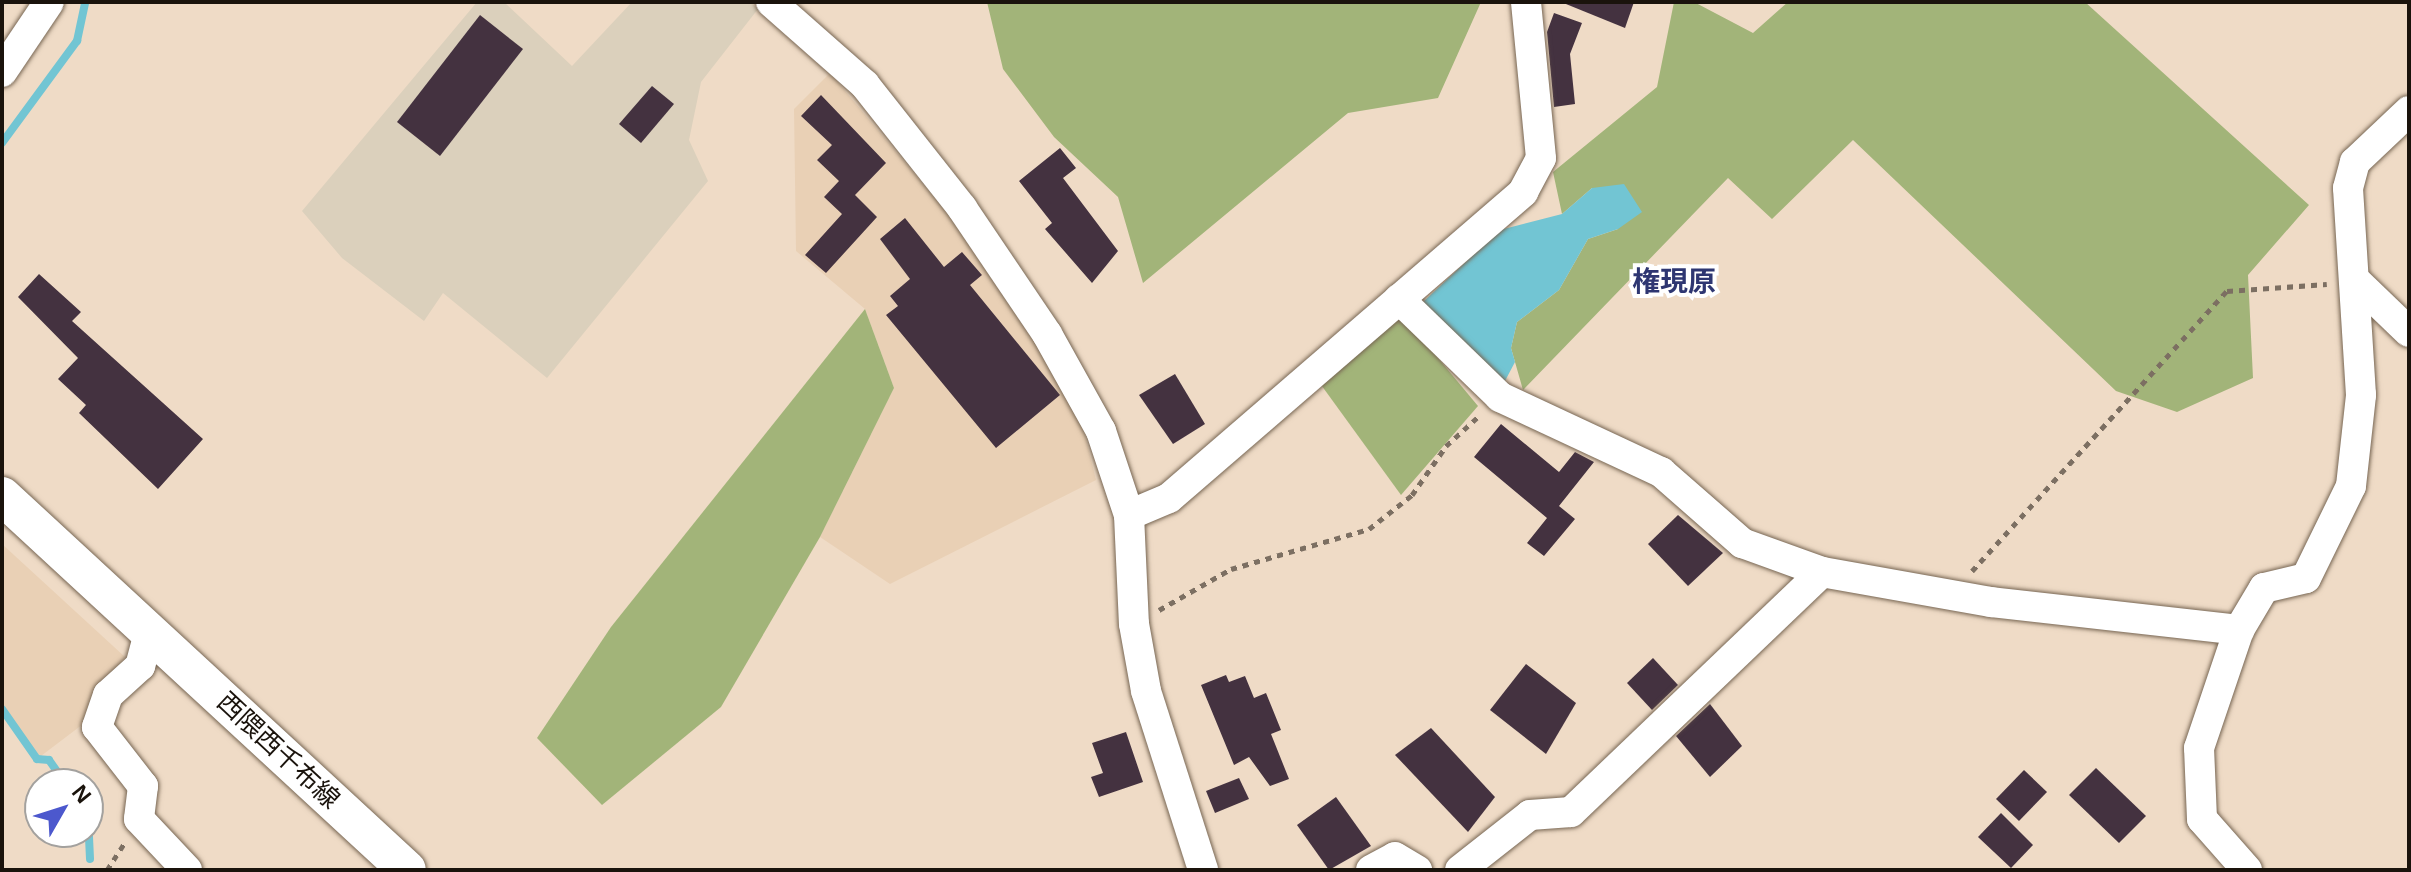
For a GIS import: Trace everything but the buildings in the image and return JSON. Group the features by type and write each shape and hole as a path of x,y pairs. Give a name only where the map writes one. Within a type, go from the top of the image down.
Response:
{"street":[{"path":"2,72 49,2"},
{"path":"771,2 865,85 962,208 1047,334 1101,431 1129,515 1134,624 1146,691 1203,870"},
{"path":"1129,515 1169,498 1523,192 1541,158 1526,2"},
{"path":"2247,870 2202,819 2200,762 2239,630 2264,588 2306,578 2351,486 2361,395 2357,282 2348,188 2355,162 2409,111"},
{"path":"2357,282 2409,332"},
{"path":"1399,299 1500,397 1661,472 1742,543 1822,572 1950,595 2239,630"},
{"name":"西隈西千布線","path":"2,496 407,870"},
{"path":"1460,870 1530,815 1571,812 1822,572"},
{"path":"149,633 140,666 108,695 97,727 143,786 139,819 187,870"},
{"path":"1371,870 1395,857 1417,870"}],"path":[{"path":"1950,595 2227,291 2357,282"},
{"path":"1134,624 1231,569 1369,529 1412,495 1446,446 1500,397"}],"shaded area":[{"path":"477,2 504,2 572,66 632,2 750,2 758,9 701,82 689,140 708,181 547,378 443,293 424,321 342,258 302,211"},
{"path":"830,73 953,220 1047,360 1083,427 1096,480 890,584 820,537 894,388 865,309 796,251 794,109"},
{"path":"2,544 125,657 97,693 95,715 37,759 2,709"}],"green space":[{"path":"987,2 1481,2 1438,98 1348,113 1143,283 1118,197 1054,137 1003,69"},
{"path":"1674,2 1694,2 1753,33 1788,2 2085,2 2309,205 2248,275 2253,378 2177,412 2116,391 1853,140 1772,219 1728,178 1523,390 1511,348 1517,322 1559,290 1588,239 1618,229 1592,188 1562,214 1553,172 1657,87"},
{"path":"865,309 894,388 820,537 721,707 602,805 537,738 611,627"},
{"path":"1403,316 1478,406 1401,495 1319,382"}],"water":[{"path":"1624,184 1642,212 1618,229 1588,239 1559,290 1517,322 1511,348 1515,362 1505,381 1423,302 1500,230 1562,214 1592,188"}],"waterway":[{"path":"2,143 77,41 85,2"},
{"path":"2,709 37,759 49,760 55,768"},
{"path":"89,848 90,859"}],"district":[{"name":"権現原","path":"1674,282"}]}
